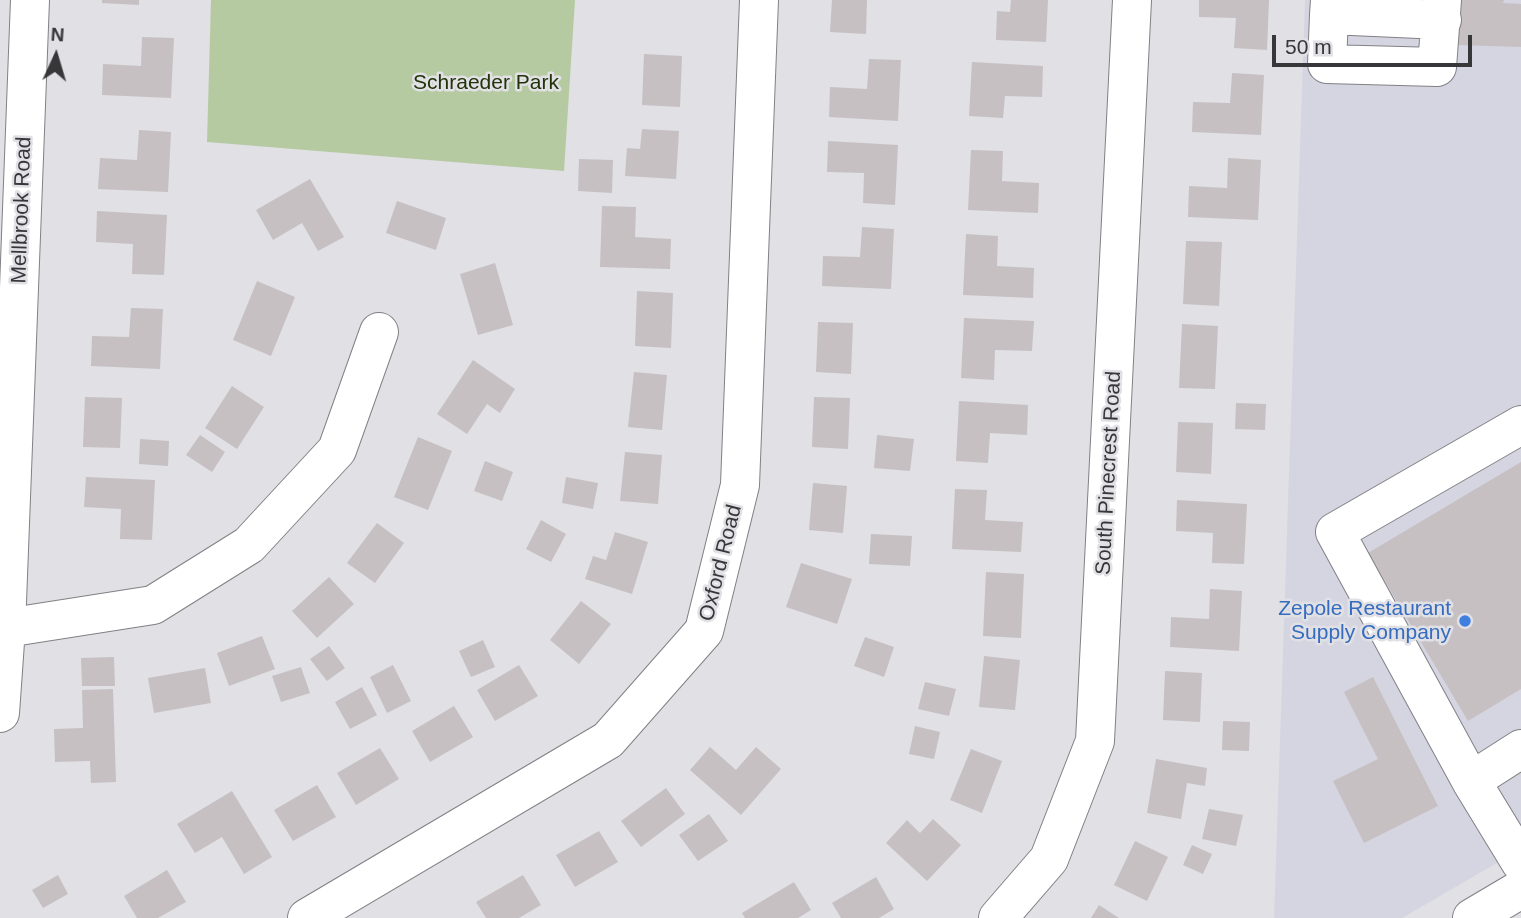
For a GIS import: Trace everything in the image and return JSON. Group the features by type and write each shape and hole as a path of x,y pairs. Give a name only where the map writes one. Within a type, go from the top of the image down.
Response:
{"street":[{"name":"Mellbrook Road","path":"0,713 6,628 30,0"},
{"name":"Oxford Road","path":"307,918 608,740 704,631 740,485 759,0"},
{"name":"South Pinecrest Road","path":"998,918 1049,859 1096,741 1132,0"},
{"path":"1330,8 1327,64 1437,67 1442,10"},
{"path":"6,628 153,605 249,545 337,450 379,332"},
{"path":"1521,425 1335,532 1471,781 1521,863"},
{"path":"1471,781 1521,749"},
{"path":"1472,918 1521,889"}],"shaded area":[{"path":"1305,0 1521,0 1521,849 1402,918 1274,918"}],"green space":[{"name":"Schraeder Park","path":"211,0 575,0 564,171 207,142"}],"building":[{"path":"102,0 139,0 139,5 102,3"},
{"path":"832,0 867,0 866,34 830,32"},
{"path":"1011,0 1048,0 1046,42 996,40 997,11 1010,12"},
{"path":"1199,0 1269,0 1267,50 1234,48 1236,18 1199,17"},
{"path":"1459,0 1504,0 1503,3 1521,4 1521,47 1457,45"},
{"path":"142,37 174,38 171,98 102,95 103,64 141,66"},
{"path":"644,54 682,56 680,107 642,105"},
{"path":"869,59 901,60 898,121 829,117 830,87 867,89"},
{"path":"972,62 1043,66 1042,97 1005,96 1003,118 969,116"},
{"path":"1232,73 1264,75 1261,135 1192,132 1193,102 1230,103"},
{"path":"642,129 679,131 676,179 625,176 627,148 640,149"},
{"path":"139,130 171,132 168,192 98,189 100,158 137,160"},
{"path":"828,141 898,145 895,205 863,203 864,173 827,172"},
{"path":"971,150 1003,151 1002,181 1039,183 1038,213 968,210"},
{"path":"1228,158 1261,160 1258,220 1188,217 1189,186 1227,188"},
{"path":"579,159 613,160 612,193 578,191"},
{"path":"310,179 344,237 318,251 302,223 273,240 256,210"},
{"path":"397,201 446,218 436,250 386,233"},
{"path":"602,206 636,207 635,237 671,239 670,269 600,267"},
{"path":"97,211 167,215 164,275 132,274 133,244 96,242"},
{"path":"862,227 894,229 891,289 822,286 823,256 860,257"},
{"path":"966,234 998,236 997,266 1034,268 1033,298 963,295"},
{"path":"1186,241 1222,242 1219,306 1183,304"},
{"path":"495,263 513,325 478,335 460,274"},
{"path":"257,281 295,297 271,356 233,340"},
{"path":"637,291 673,293 671,348 635,346"},
{"path":"131,308 163,309 160,369 91,366 92,336 129,337"},
{"path":"964,318 1034,321 1032,351 995,350 994,380 961,378"},
{"path":"818,322 853,323 851,374 816,372"},
{"path":"1182,324 1218,326 1215,389 1179,388"},
{"path":"473,360 515,389 500,413 487,404 467,434 437,414"},
{"path":"634,372 667,375 662,430 628,427"},
{"path":"232,386 264,407 237,449 205,428"},
{"path":"85,397 122,398 120,448 83,447"},
{"path":"814,397 850,398 848,449 812,447"},
{"path":"959,401 1028,405 1027,435 990,433 988,463 956,461"},
{"path":"1236,403 1266,404 1265,430 1235,429"},
{"path":"1178,422 1213,423 1211,474 1176,472"},
{"path":"200,435 225,452 212,472 186,455"},
{"path":"877,435 914,439 910,471 874,468"},
{"path":"418,437 452,451 428,510 394,497"},
{"path":"140,439 169,441 168,466 139,464"},
{"path":"625,452 662,455 658,504 620,501"},
{"path":"485,461 513,472 502,501 474,491"},
{"name":"Zepole Restaurant Supply Company","path":"1521,462 1521,689 1468,721 1368,553"},
{"path":"86,477 155,480 152,540 120,539 121,509 84,507"},
{"path":"566,477 598,483 593,509 562,503"},
{"path":"813,483 847,486 843,533 809,530"},
{"path":"955,489 987,490 985,520 1023,522 1021,552 952,549"},
{"path":"1177,500 1247,504 1244,564 1212,563 1213,533 1176,531"},
{"path":"541,520 566,534 551,562 526,549"},
{"path":"377,523 404,543 375,583 347,563"},
{"path":"615,532 648,542 632,594 585,579 593,556 606,560"},
{"path":"871,534 912,536 910,566 869,564"},
{"path":"801,563 852,579 837,624 786,607"},
{"path":"986,572 1024,574 1021,638 983,636"},
{"path":"329,577 354,604 317,638 292,611"},
{"path":"1210,589 1242,591 1239,651 1170,647 1171,617 1209,619"},
{"path":"581,601 611,624 579,664 550,640"},
{"path":"262,636 275,669 229,686 217,653"},
{"path":"865,637 894,647 884,677 854,666"},
{"path":"483,640 495,667 471,677 459,651"},
{"path":"329,646 345,668 327,681 310,659"},
{"path":"984,656 1020,660 1015,710 979,707"},
{"path":"114,657 115,686 82,686 81,658"},
{"path":"393,665 411,701 387,713 370,677"},
{"path":"519,665 538,696 495,721 477,690"},
{"path":"301,667 310,693 281,702 272,676"},
{"path":"205,668 211,703 154,713 148,678"},
{"path":"1165,671 1202,673 1200,722 1163,720"},
{"path":"1373,677 1438,806 1364,843 1333,781 1378,759 1344,692"},
{"path":"925,682 956,689 949,716 918,709"},
{"path":"362,687 377,715 350,729 335,702"},
{"path":"113,689 116,782 91,783 90,761 55,762 54,729 83,728 82,690"},
{"path":"454,706 473,737 430,762 412,731"},
{"path":"1223,721 1250,722 1249,751 1222,750"},
{"path":"915,726 940,732 934,759 909,754"},
{"path":"710,747 736,770 756,747 781,769 741,815 690,770"},
{"path":"380,748 399,779 356,805 337,773"},
{"path":"971,749 1002,761 982,813 950,800"},
{"path":"1156,759 1207,768 1205,786 1187,783 1181,819 1147,813"},
{"path":"317,785 336,817 293,841 274,810"},
{"path":"666,788 685,814 641,847 621,821"},
{"path":"232,791 272,857 244,874 222,837 195,853 177,824"},
{"path":"1209,809 1243,815 1236,846 1202,839"},
{"path":"709,814 728,841 698,861 679,835"},
{"path":"933,819 961,845 927,881 886,843 907,820 920,833"},
{"path":"599,831 618,862 575,887 556,855"},
{"path":"1135,841 1168,857 1147,901 1114,885"},
{"path":"1192,845 1212,854 1203,874 1183,865"},
{"path":"167,870 186,902 158,918 137,918 124,896"},
{"path":"58,875 68,894 43,908 32,890"},
{"path":"523,875 541,905 519,918 486,918 476,902"},
{"path":"876,877 894,909 879,918 841,918 832,903"},
{"path":"794,882 811,910 798,918 745,918 742,913"},
{"path":"1099,905 1119,918 1091,918"}],"place":[{"name":"Zepole Restaurant Supply Company","path":"1465,621"}]}
